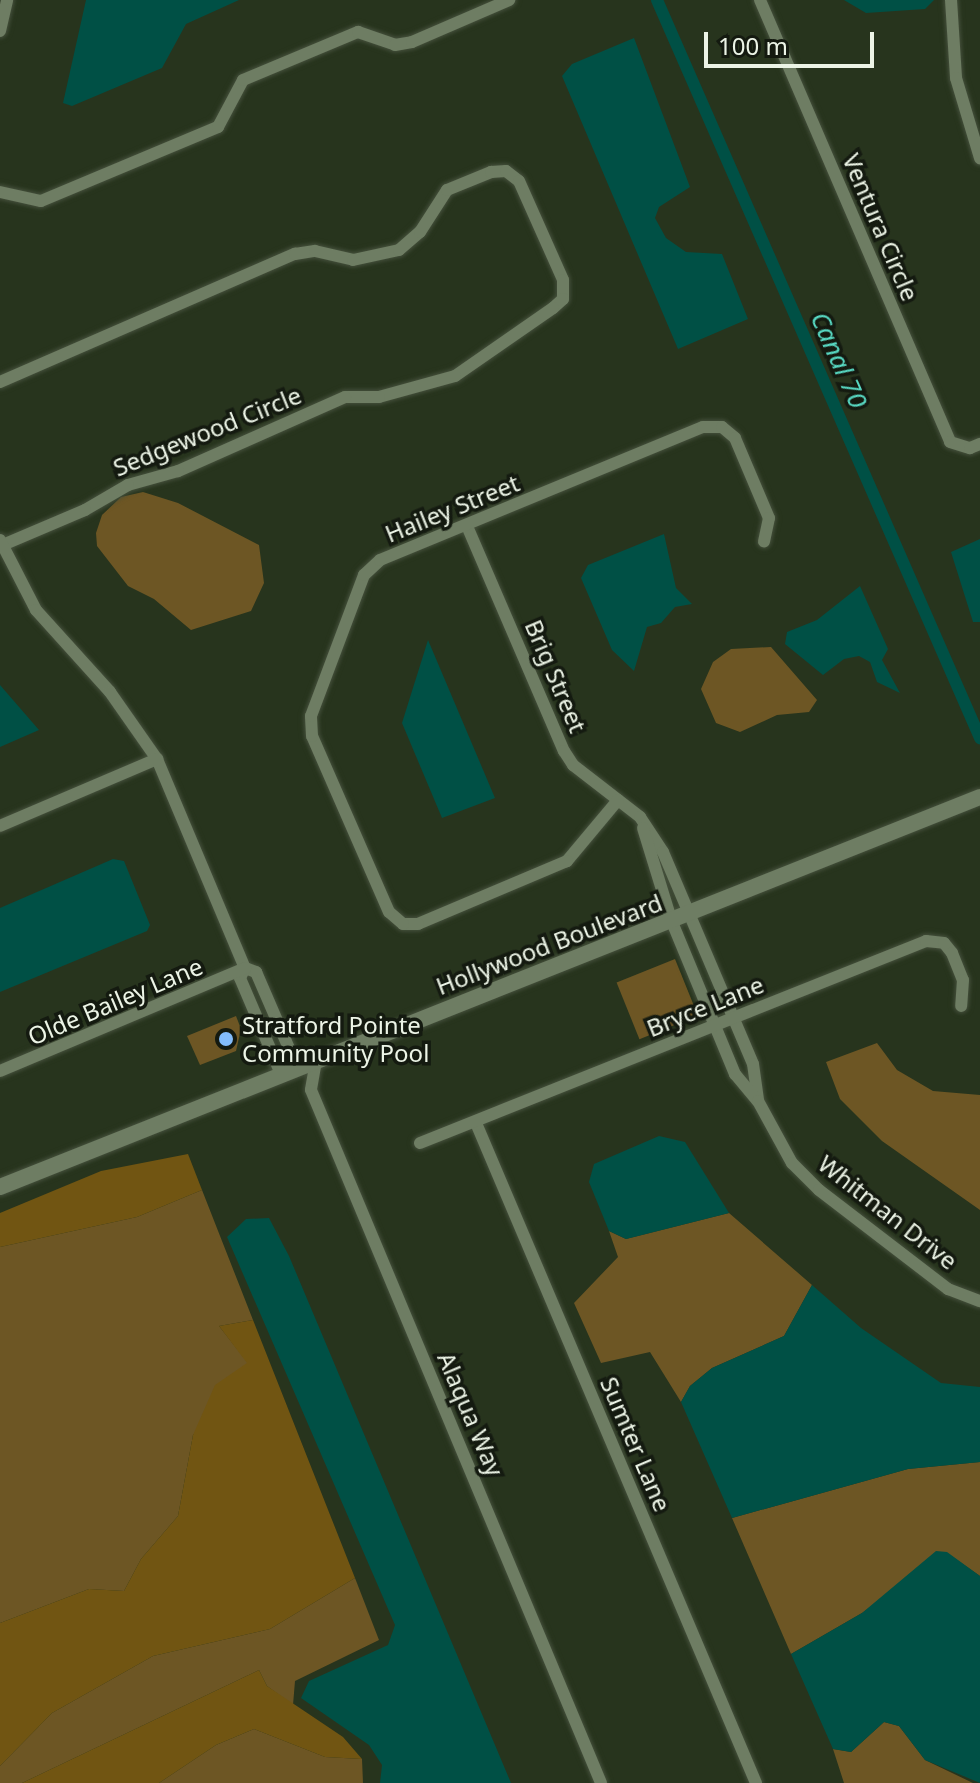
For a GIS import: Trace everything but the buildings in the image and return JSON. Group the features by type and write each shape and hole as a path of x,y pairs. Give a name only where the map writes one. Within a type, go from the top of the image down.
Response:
{"street":[{"path":"0,31 7,0"},
{"path":"0,192 41,201 218,127 243,80 358,32 395,45 412,42 509,0"},
{"name":"Ventura Circle","path":"760,0 950,442 970,448 980,444"},
{"path":"951,0 956,78 980,158"},
{"name":"Sedgewood Circle","path":"0,382 295,254 315,251 353,260 399,250 420,232 447,190 491,172 506,171 519,181 563,280 563,299 553,308 529,320 494,353 455,376 379,397 345,397 178,471 128,485 85,510 1,544"},
{"name":"Hailey Street","path":"618,800 567,861 418,924 403,924 389,912 312,736 311,716 364,575 380,560 703,427 722,427 735,438 769,518 764,541"},
{"name":"Brig Street","path":"467,526 564,751 573,765 640,817 663,852 690,915"},
{"path":"1,544 36,610 110,692 157,759 245,968 256,972 298,1069"},
{"path":"0,826 157,759"},
{"name":"Hollywood Boulevard","path":"0,1187 690,915 980,797"},
{"path":"640,817 672,922"},
{"name":"Whitman Drive","path":"690,915 753,1064 758,1101"},
{"name":"Whitman Drive","path":"672,922 735,1074 758,1101 792,1163 819,1190 948,1289 980,1301"},
{"name":"Bryce Lane","path":"420,1143 926,941 944,943 952,953 963,980 961,1006"},
{"path":"245,968 240,978 281,1074"},
{"name":"Olde Bailey Lane","path":"0,1071 245,968"},
{"name":"Alaqua Way","path":"316,1061 311,1090 601,1783"},
{"name":"Sumter Lane","path":"476,1123 756,1783"}],"shaded area":[{"path":"143,492 178,503 259,545 264,583 251,611 191,630 154,599 128,586 97,546 96,533 102,515 121,497"},
{"path":"771,647 817,700 809,712 777,715 740,732 716,723 701,689 713,662 731,649"},
{"path":"675,959 698,1016 639,1039 617,983"},
{"path":"236,1016 241,1029 236,1051 200,1065 187,1036"},
{"path":"877,1043 897,1070 933,1091 980,1095 980,1210 882,1141 840,1099 826,1062"},
{"path":"188,1154 202,1190 137,1217 0,1247 0,1213 101,1171"},
{"path":"202,1190 253,1320 219,1326 248,1363 193,1435 178,1516 141,1559 124,1591 89,1589 0,1623 0,1247 137,1217"},
{"path":"729,1213 812,1285 784,1336 712,1368 690,1386 681,1402 650,1352 601,1363 574,1303 618,1257 609,1231 626,1239"},
{"path":"253,1320 355,1578 270,1629 153,1656 52,1713 0,1766 0,1623 89,1589 124,1591 141,1559 178,1516 193,1435 215,1385 247,1363 219,1326"},
{"path":"980,1462 980,1576 947,1553 862,1613 791,1654 732,1518 908,1469"},
{"path":"355,1578 379,1640 295,1681 293,1705 267,1686 259,1670 22,1783 0,1783 0,1766 52,1713 153,1656 270,1629"},
{"path":"259,1670 267,1686 343,1737 362,1759 325,1757 254,1729 216,1745 159,1783 22,1783"},
{"path":"884,1722 899,1726 925,1760 973,1783 844,1783 833,1749 851,1752"},
{"path":"254,1729 325,1757 362,1759 363,1783 159,1783 216,1745"}],"water":[{"path":"86,0 239,0 186,24 162,68 72,106 63,103"},
{"path":"844,0 934,0 925,9 866,13"},
{"path":"634,38 690,187 659,207 655,218 666,238 686,252 722,254 748,319 678,349 562,76 572,64"},
{"path":"664,534 676,588 692,604 675,607 661,623 647,627 634,671 612,650 581,578 588,565"},
{"path":"980,539 980,622 973,622 951,552"},
{"path":"860,586 888,649 882,660 900,693 877,682 870,662 859,656 844,659 823,675 785,644 787,632 817,620"},
{"path":"428,640 495,798 442,818 402,723"},
{"path":"0,685 39,730 0,747"},
{"path":"113,859 124,861 150,925 147,931 0,992 0,908"},
{"path":"659,1136 685,1142 729,1213 626,1239 609,1231 589,1182 594,1164"},
{"path":"269,1218 289,1256 511,1783 380,1783 382,1765 369,1745 301,1698 309,1681 388,1645 395,1625 227,1237 246,1219"},
{"path":"812,1285 861,1328 941,1383 980,1387 980,1462 908,1469 732,1518 681,1402 690,1386 712,1368 784,1336"},
{"path":"936,1551 947,1552 980,1576 980,1783 925,1760 899,1726 884,1722 851,1752 833,1749 791,1654 862,1613"}],"waterway":[{"name":"Canal 70","path":"657,0 980,738"}],"place":[{"name":"Stratford Pointe Community Pool","path":"226,1039"}]}
